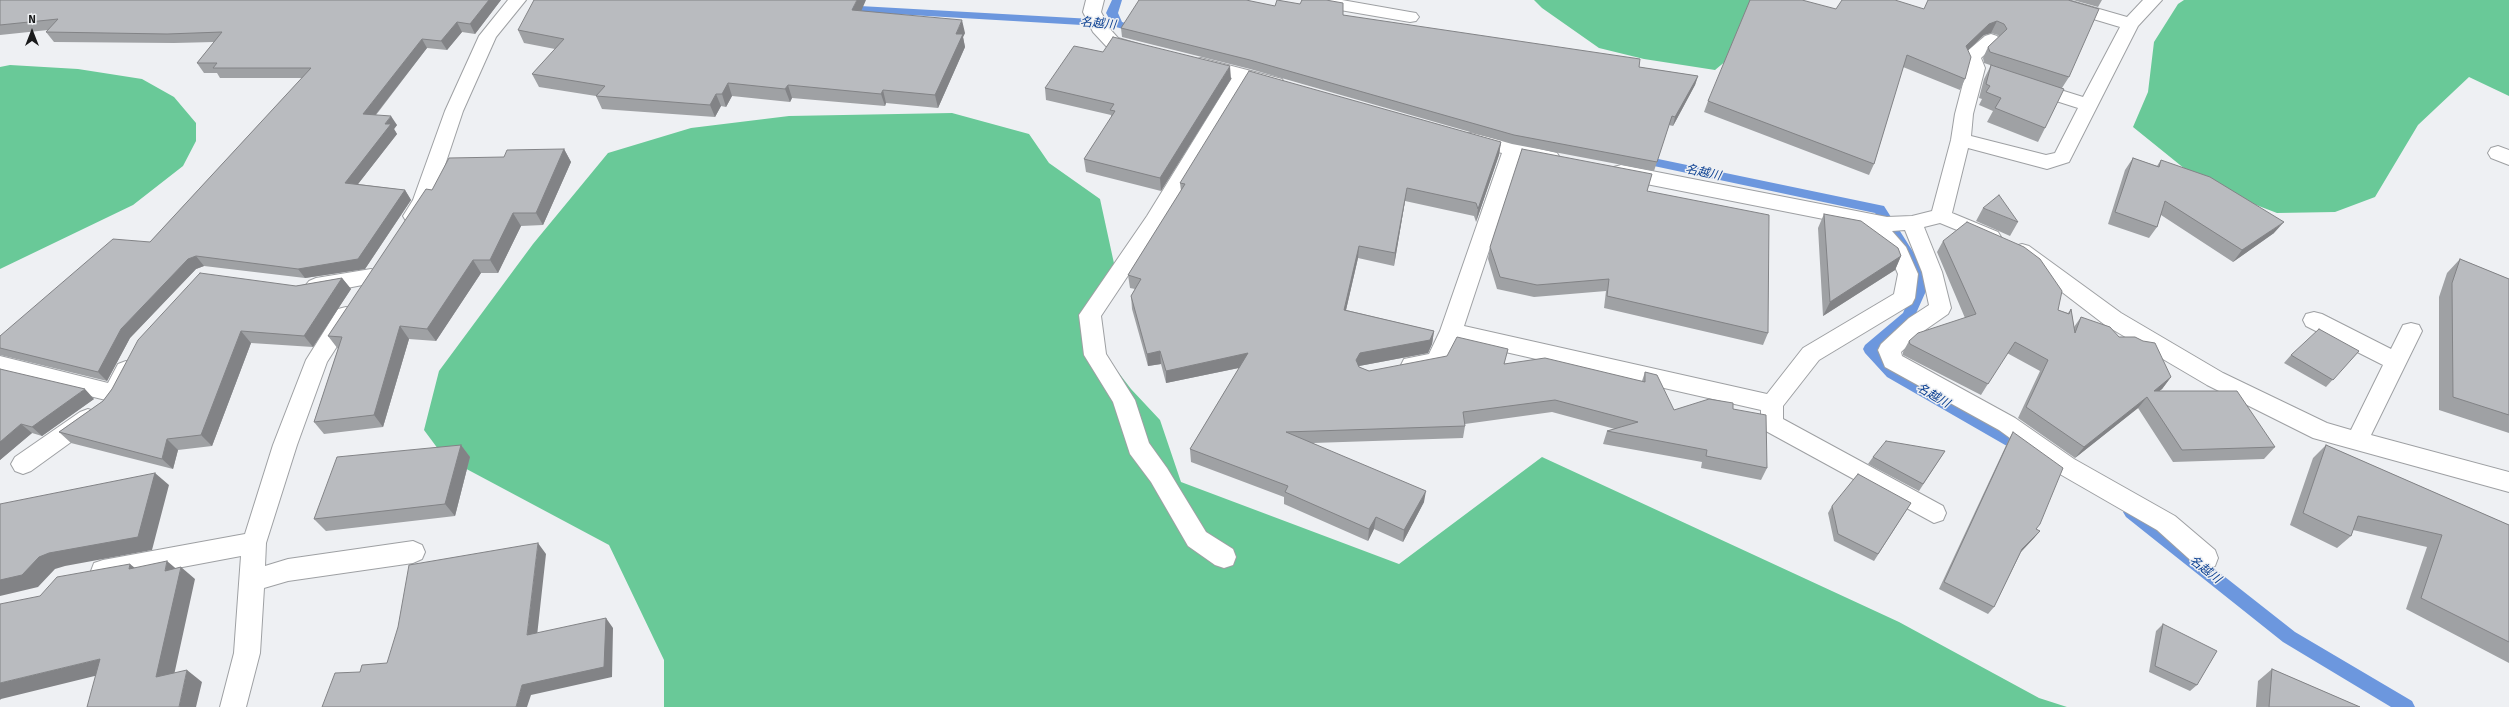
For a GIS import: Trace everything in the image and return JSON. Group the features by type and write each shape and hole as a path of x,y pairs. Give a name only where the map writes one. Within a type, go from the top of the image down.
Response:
{"street":[{"path":"401,233 423,201 454,111 488,36 517,0"},
{"path":"1094,0 1092,12 1102,32 1112,42 1160,55"},
{"path":"1310,0 1381,6 1410,17"},
{"path":"2050,0 2130,24"},
{"path":"1961,140 2047,162 2062,157 2087,106 2118,52 2130,24 2153,0"},
{"path":"1941,216 1961,140 1964,114 1983,71 1971,57 1992,40"},
{"path":"1183,60 1244,74 1291,88"},
{"path":"1224,557 1197,538 1159,475 1138,446 1124,400 1094,355 1090,315 1193,159 1244,74"},
{"path":"2013,81 2087,106"},
{"path":"1451,133 1512,151 1567,161"},
{"path":"1391,369 1437,361 1451,331 1512,151"},
{"path":"1606,169 1888,224 1912,223 1941,216 2025,252 2113,319 2214,379 2321,431 2509,482"},
{"path":"1871,221 1899,252 1908,274 1904,298 1811,354 1772,404 1772,424 1934,513"},
{"path":"1912,223 1923,246 1932,272 1940,308 1917,324 1889,350 1893,362 2007,424 2066,466 2166,523 2206,558"},
{"path":"233,707 247,653 254,543 285,445 317,360 384,258"},
{"path":"297,287 305,288 371,277"},
{"path":"1108,340 1104,323 1105,310 1114,278"},
{"path":"2314,320 2396,362"},
{"path":"1451,331 1772,404"},
{"path":"2356,440 2411,331"},
{"path":"24,464 106,406 135,352"},
{"path":"0,365 114,393"},
{"path":"80,576 254,543"},
{"path":"252,580 288,570 413,552"}],"green space":[{"path":"1534,0 1799,0 1715,70 1644,59 1599,48 1542,8"},
{"path":"2184,0 2509,0 2509,96 2469,77 2418,125 2375,197 2335,212 2277,213 2225,193 2185,169 2133,127 2148,92 2154,42 2178,4"},
{"path":"10,65 78,69 142,79 174,97 196,123 196,141 183,166 133,205 0,269 0,67"},
{"path":"952,113 1029,134 1049,163 1100,199 1115,268 1086,330 1131,389 1160,420 1181,482 1399,564 1542,457 1899,622 2039,698 2067,707 664,707 664,660 609,545 444,457 424,430 439,371 533,244 608,153 691,128 789,116"}],"building":[{"path":"0,0 489,0 470,24 457,22 441,41 422,39 363,114 391,116 385,124 391,124 345,183 405,190 358,259 298,269 196,256 188,259 121,329 98,372 0,348 0,336 113,239 150,242 311,68 213,68 217,63 197,63 222,32 167,34 46,32 58,19 0,25"},
{"path":"534,0 857,0 852,10 962,20 956,34 963,34 935,95 883,90 881,94 788,85 785,89 728,83 722,94 716,94 710,105 596,96 605,86 532,74 564,39 518,30"},
{"path":"1139,0 1246,0 1275,6 1277,0 1300,4 1302,0 1326,0 1343,3 1343,15 1640,59 1639,67 1698,76 1675,117 1672,116 1657,162 1514,135 1250,60 1121,28"},
{"path":"1750,0 1802,0 1836,9 1842,0 1895,0 1924,9 1928,0 2068,0 2099,9 2069,77 1990,52 1988,47 2007,29 2004,24 1997,21 1989,24 1966,46 1971,57 1965,79 1907,55 1874,164 1708,101"},
{"path":"1113,37 1230,66 1160,178 1084,159 1115,111 1110,110 1114,104 1045,88 1074,46 1103,52"},
{"path":"1991,65 2064,89 2045,128 1995,108 2001,98 1986,92 1990,86 1986,84"},
{"path":"1249,71 1501,142 1478,209 1476,203 1407,188 1395,253 1359,246 1344,310 1434,331 1430,340 1360,353 1356,360 1359,367 1369,371 1447,356 1457,337 1508,349 1504,364 1545,358 1645,382 1645,372 1657,375 1674,410 1709,399 1733,403 1733,409 1766,415 1767,468 1706,456 1707,450 1607,431 1638,422 1555,400 1463,412 1465,426 1286,432 1426,491 1404,530 1376,517 1369,529 1285,492 1288,486 1190,449 1248,353 1166,371 1160,351 1147,354 1131,296 1141,279 1128,275 1185,184 1180,183"},
{"path":"564,149 536,213 513,213 490,260 473,260 427,329 400,326 374,415 314,422 342,337 328,336 426,189 432,190 449,158 504,157 507,150"},
{"path":"1522,149 1652,174 1647,191 1769,215 1768,333 1607,296 1609,279 1537,285 1500,277 1490,247"},
{"path":"2133,158 2159,167 2161,160 2210,177 2284,222 2242,250 2165,201 2157,227 2115,212"},
{"path":"1999,195 2018,222 1983,208"},
{"path":"1824,214 1861,221 1898,248 1901,256 1830,302"},
{"path":"1967,222 2024,247 2040,259 2062,291 2058,310 2069,314 2071,309 2075,333 2081,317 2110,327 2119,337 2135,337 2143,341 2155,343 2171,377 2154,391 2237,391 2275,447 2182,450 2147,397 2084,447 2026,407 2048,360 2015,342 1988,384 1910,344 1909,341 1918,333 1976,314 1943,241"},
{"path":"2460,259 2509,279 2509,415 2453,397 2452,283"},
{"path":"200,273 296,286 342,278 304,336 241,331 201,435 167,439 162,459 59,432 103,401 112,389 138,340"},
{"path":"2319,329 2359,351 2333,380 2291,355"},
{"path":"0,369 85,389 32,427 21,424 0,442"},
{"path":"2013,432 2063,468 2040,524 2036,529 2040,531 2022,549 1994,607 1944,582"},
{"path":"1886,441 1945,451 1923,484 1873,457"},
{"path":"461,445 445,504 314,519 337,457"},
{"path":"2326,445 2509,525 2509,642 2421,598 2442,535 2358,516 2351,536 2303,513"},
{"path":"155,473 138,537 49,553 39,557 22,575 0,580 0,504"},
{"path":"1858,474 1911,503 1878,554 1838,534 1832,506"},
{"path":"538,543 527,635 606,618 604,667 522,685 516,707 322,707 335,673 360,672 362,665 387,663 398,627 409,565"},
{"path":"167,561 165,571 181,567 156,677 187,670 179,707 87,707 100,659 0,683 0,604 40,596 57,577 130,564 129,569"},
{"path":"2163,624 2217,651 2197,685 2155,666"},
{"path":"2272,669 2360,707 2269,707"}],"waterway":[{"path":"1117,0 1112,13 1117,24"},
{"name":"名越川","path":"842,8 1117,24"},
{"name":"名越川","path":"1117,24 1140,31"},
{"name":"名越川","path":"1639,159 1879,209 1924,280 1908,316 1870,349 1892,373 2024,449"},
{"name":"名越川","path":"2131,512 2289,637 2406,707"}]}
